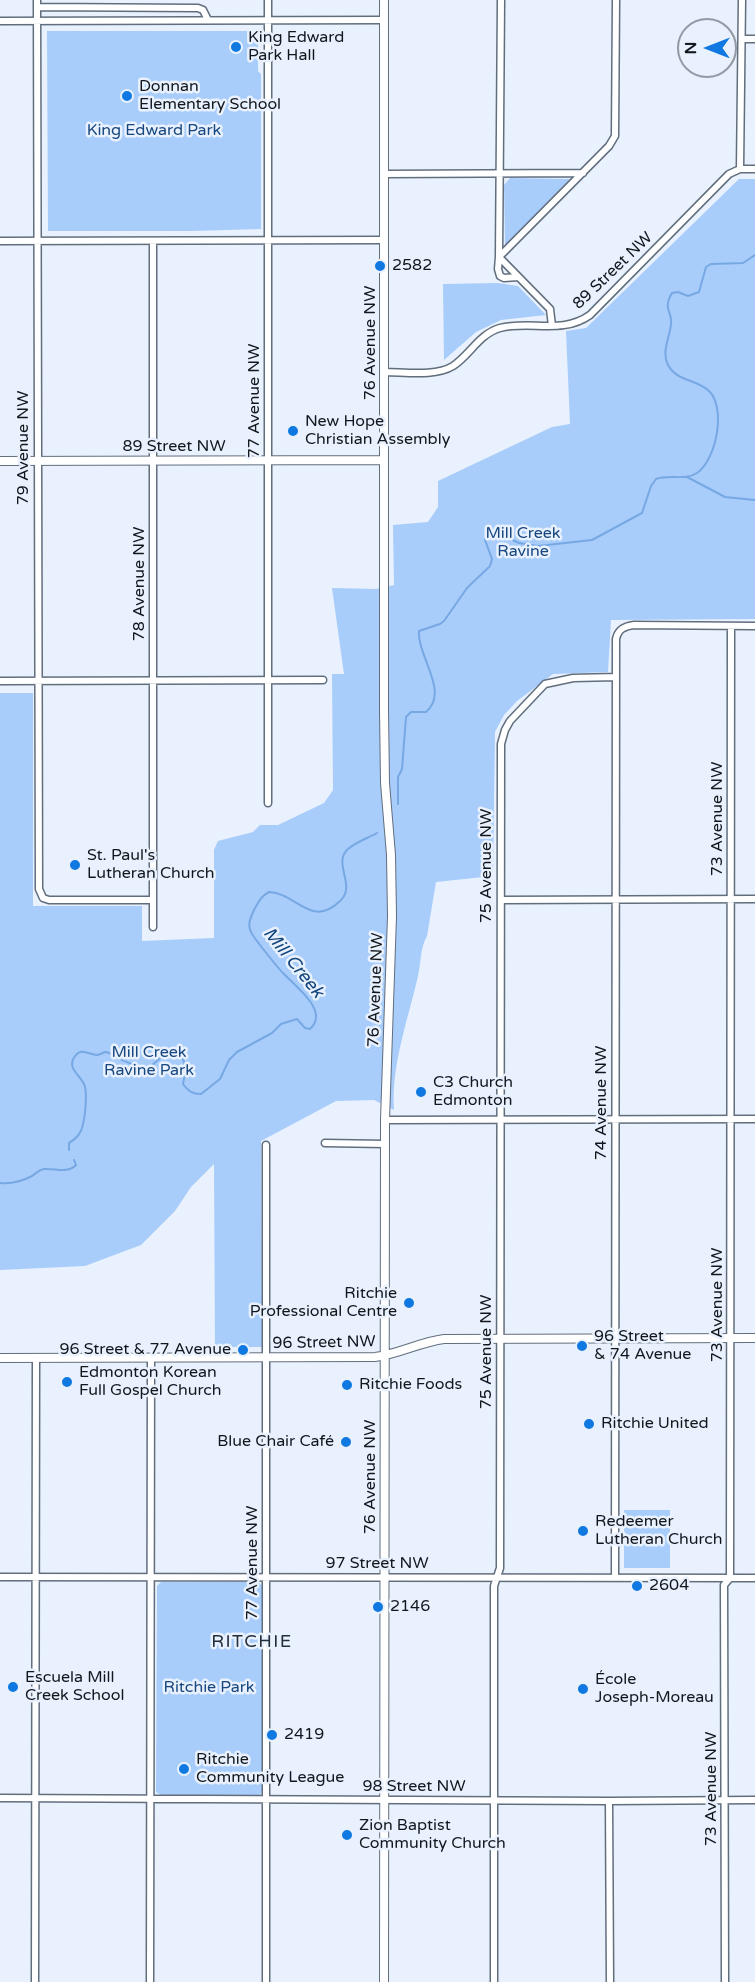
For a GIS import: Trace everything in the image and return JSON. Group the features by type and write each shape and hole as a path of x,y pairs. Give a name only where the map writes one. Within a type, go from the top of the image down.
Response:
{"street":[{"name":"77 Avenue NW","path":"268,0 268,803"},
{"name":"76 Avenue NW","path":"384,0 384,710 392,898 385,1120 384,1982"},
{"path":"501,0 498,269 500,276 504,278 518,277"},
{"path":"499,257 609,146 615,136 616,0"},
{"path":"742,0 740,170 755,169"},
{"path":"37,4 198,8 203,10 208,20"},
{"name":"79 Avenue NW","path":"37,4 39,889 41,896 49,900 153,900"},
{"path":"0,21 384,20"},
{"path":"742,39 755,39"},
{"name":"89 Street NW","path":"384,372 441,371 455,365 481,339 499,329 575,324 590,315 729,174 740,170"},
{"path":"384,174 583,173"},
{"path":"0,241 384,240"},
{"name":"78 Avenue NW","path":"153,241 153,927"},
{"path":"499,257 550,309 552,326"},
{"name":"89 Street NW","path":"0,461 384,460"},
{"name":"74 Avenue NW","path":"615,1577 616,639 620,630 634,625 731,626"},
{"path":"731,626 755,626"},
{"name":"73 Avenue NW","path":"725,1982 724,1585 730,1578 731,626"},
{"name":"75 Avenue NW","path":"494,1982 494,1586 500,1568 500,750 503,735 509,723 541,687 549,682 573,678 616,677"},
{"path":"0,681 323,680"},
{"path":"501,900 755,899"},
{"path":"385,1120 755,1119"},
{"path":"325,1143 385,1144"},
{"name":"77 Avenue NW","path":"266,1144 266,1982"},
{"name":"96 Street NW","path":"0,1358 266,1358 384,1355 433,1341 755,1338"},
{"path":"35,1982 36,1358"},
{"path":"150,1982 151,1358"},
{"name":"97 Street NW","path":"0,1577 755,1578"},
{"name":"98 Street NW","path":"0,1798 609,1802 755,1800"},
{"path":"609,1802 610,1982"}],"green space":[{"name":"King Edward Park","path":"47,31 258,31 258,71 261,74 261,229 48,231"},
{"path":"510,178 570,179 505,244 504,185"},
{"name":"Mill Creek Ravine Park","path":"739,179 755,179 755,619 611,620 608,672 553,674 517,701 504,715 495,732 493,876 436,882 427,936 398,1059 394,1110 374,1100 336,1101 261,1141 262,1347 215,1347 214,1164 191,1187 175,1211 141,1245 85,1266 0,1270 0,693 33,693 33,906 142,906 142,941 214,938 214,850 218,841 253,832 260,825 278,825 324,803 333,790 332,674 344,674 332,588 376,589 394,585 393,525 428,522 438,507 438,481 552,427 570,424 566,331 586,328"},
{"path":"498,283 518,286 546,315 501,320 476,332 444,360 443,284"},
{"path":"624,1510 670,1510 670,1568 624,1568"},
{"name":"Ritchie Park","path":"161,1582 257,1582 262,1585 262,1791 260,1795 161,1795 156,1792 157,1586"}],"waterway":[{"name":"Mill Creek","path":"398,804 398,777 402,769 406,717 411,712 426,712 433,704 435,694 419,631 444,621 467,588 490,566 492,559 485,540 488,532 495,532 519,543 538,546 592,540 642,513 651,486 656,479 692,475 704,467 717,434 715,400 705,388 677,375 668,365 665,355 671,320 668,303 672,293 678,292 688,296 699,292 706,267 711,264 743,263 755,255"},
{"path":"687,477 725,497 755,500"},
{"name":"Mill Creek","path":"69,1150 69,1143 77,1137 81,1130 85,1110 84,1084 72,1064 78,1053 86,1052 97,1055 107,1052 128,1063 148,1068 163,1056 170,1054 183,1059 186,1069 183,1084 190,1092 201,1094 220,1079 229,1060 237,1052 272,1033 281,1024 297,1019 305,1028 310,1029 315,1022 316,1014 313,1007 256,940 249,923 260,900 269,892 279,894 312,911 321,912 330,909 345,895 346,882 342,861 344,855 355,844 377,833"},
{"name":"Mill Creek","path":"0,1183 20,1181 44,1169 73,1168 76,1165 74,1160"}],"place":[{"name":"King Edward Park Hall","path":"236,47"},
{"name":"Donnan Elementary School","path":"127,96"},
{"name":"2582","path":"380,266"},
{"name":"New Hope Christian Assembly","path":"293,431"},
{"name":"St. Paul's Lutheran Church","path":"75,865"},
{"name":"C3 Church Edmonton","path":"421,1092"},
{"name":"Ritchie Professional Centre","path":"409,1303"},
{"name":"96 Street & 74 Avenue","path":"582,1346"},
{"name":"96 Street & 77 Avenue","path":"243,1350"},
{"name":"Edmonton Korean Full Gospel Church","path":"67,1382"},
{"name":"Ritchie Foods","path":"347,1385"},
{"name":"Ritchie United","path":"589,1424"},
{"name":"Blue Chair Café","path":"346,1442"},
{"name":"Redeemer Lutheran Church","path":"583,1531"},
{"name":"2604","path":"637,1586"},
{"name":"2146","path":"378,1607"},
{"name":"Escuela Mill Creek School","path":"13,1687"},
{"name":"École Joseph-Moreau","path":"583,1689"},
{"name":"2419","path":"272,1735"},
{"name":"Ritchie Community League","path":"184,1769"},
{"name":"Zion Baptist Community Church","path":"347,1835"}],"district":[{"name":"RITCHIE","path":"252,1642"}],"park label":[{"name":"Mill Creek Ravine","path":"523,543"}]}
